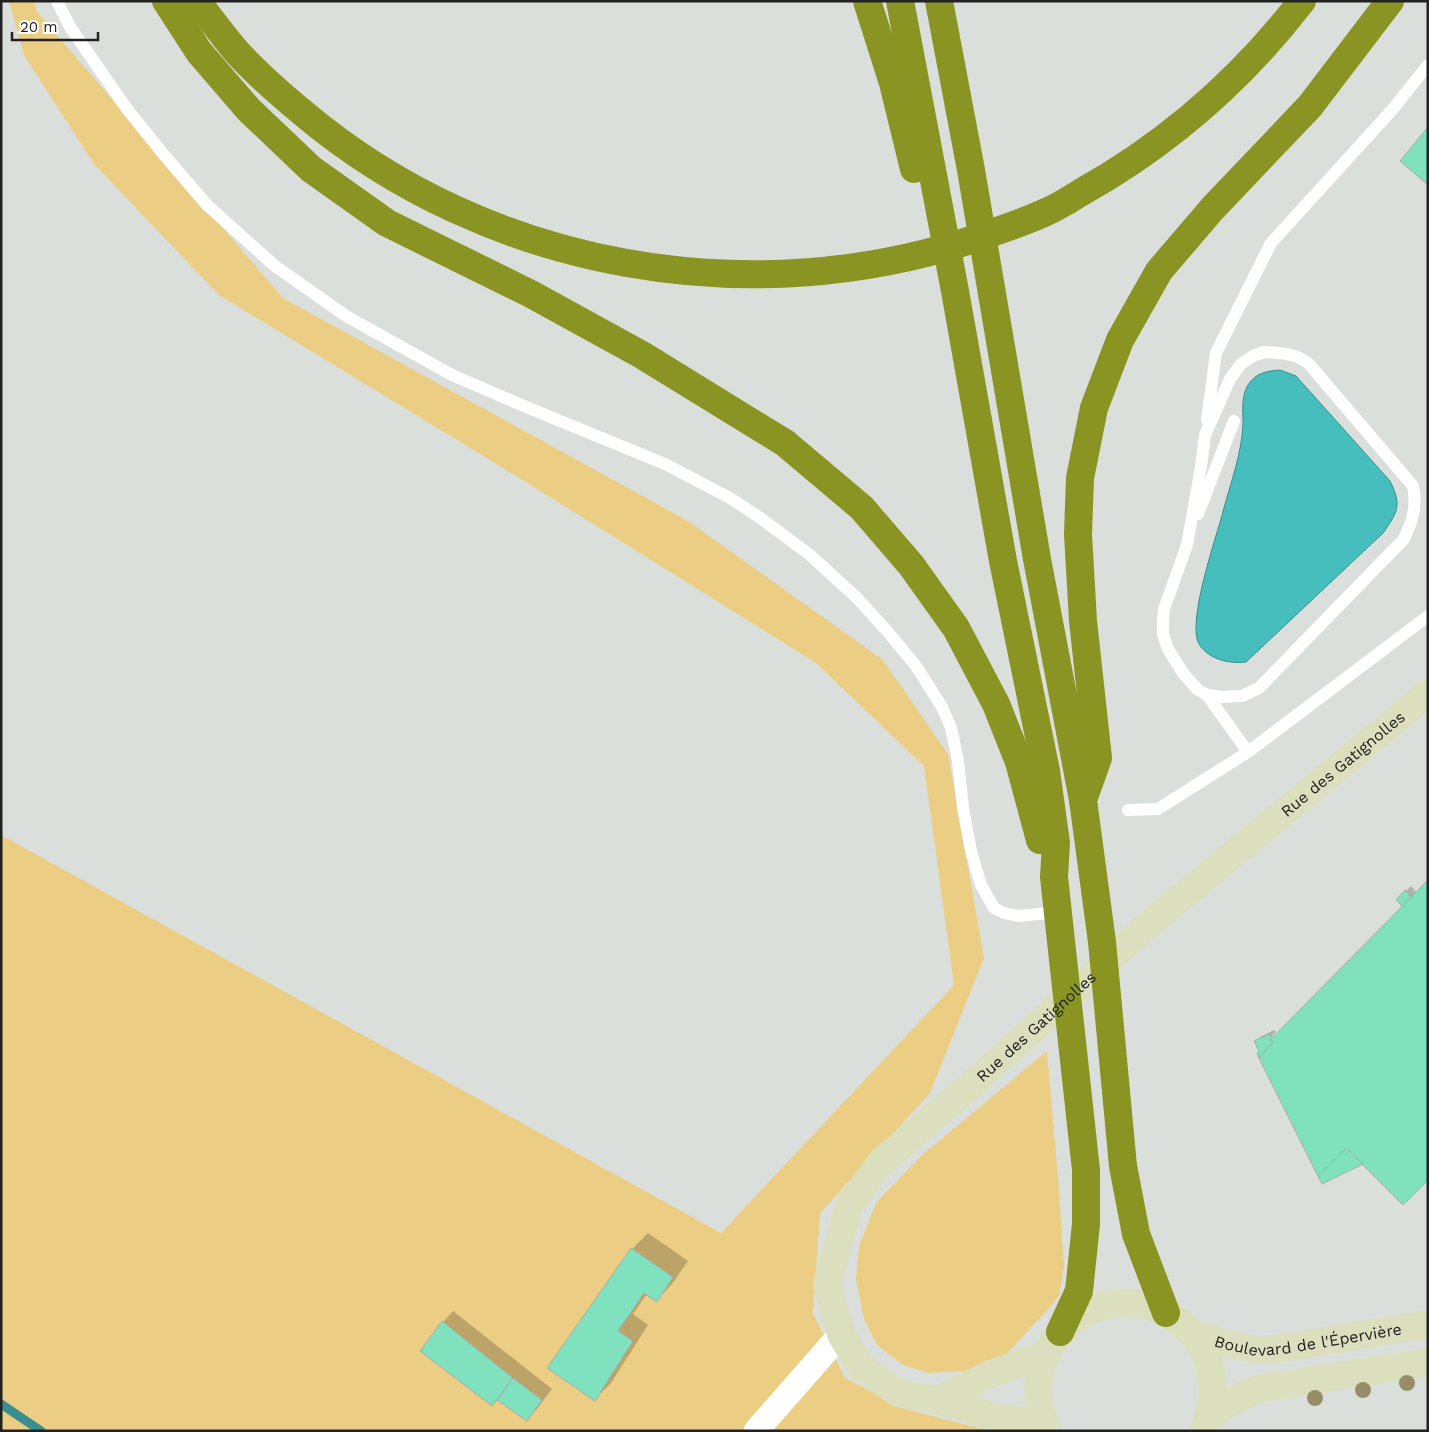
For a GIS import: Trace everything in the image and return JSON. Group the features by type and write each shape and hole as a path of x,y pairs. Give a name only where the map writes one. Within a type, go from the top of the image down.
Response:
{"highway":[{"path":"166,1 199,52 250,110 311,169 387,223 531,294 659,365 785,443 862,508 911,565 956,628 996,704 1019,762 1042,848 1054,877"},
{"path":"197,1 237,52 277,92 364,160 413,188 464,213 514,234 566,250 622,263 678,271 734,275 791,274 847,269 881,263 954,246 1046,212 1109,177 1154,146 1197,112 1239,73 1277,33 1302,1"},
{"path":"867,1 893,83 937,271 955,291"},
{"path":"900,1 955,291 1003,561 1046,771 1056,842 1054,877 1086,1170 1086,1224 1079,1291 1053,1343"},
{"path":"939,1 971,170 1036,560 1083,800 1109,1007 1122,1166 1136,1234 1166,1313"},
{"path":"1083,800 1098,758 1083,621 1078,534 1080,478 1094,408 1117,349 1159,271 1212,209 1310,106 1390,1"}],"street":[{"name":"Rue des Gatignolles","path":"1046,1428 990,1416 937,1400 898,1393 860,1366 841,1334 828,1284 849,1205 881,1162 979,1078 1143,930 1428,693"},
{"path":"1046,1428 1039,1408 1038,1390 1040,1372 1053,1343 1076,1319 1085,1313 1115,1304 1136,1304 1166,1313 1179,1321 1190,1332 1207,1358 1212,1378 1213,1399 1206,1425"},
{"name":"Boulevard de l'Épervière","path":"1190,1332 1224,1343 1257,1350 1283,1348 1428,1324"},
{"path":"756,1431 841,1334"},
{"path":"937,1400 1053,1343"},
{"path":"1206,1425 1230,1402 1258,1389 1428,1362"}],"lane":[{"path":"57,1 70,27 122,102 164,155 207,205 275,266 346,316 452,374 665,464 730,498 759,516 810,554 856,597 887,630 916,666 942,707 951,728 958,761 963,808 971,851 981,885 994,908 1004,913 1018,916 1058,912"},
{"path":"1187,545 1201,468 1216,353 1272,243 1392,110 1428,65"},
{"path":"1205,435 1230,379 1241,364 1253,356 1264,352 1300,356 1405,475 1413,486 1416,501 1413,521 1404,539 1259,688 1242,696 1222,697 1207,695"},
{"path":"1234,421 1164,609 1163,634 1168,649 1183,672 1197,689 1207,695 1248,752"},
{"path":"1128,810 1158,809 1248,752 1428,616"}],"shaded area":[{"path":"9,1 34,1 37,12 283,298 688,521 883,660 948,754 984,958 930,1093 820,1213 813,1313 845,1378 905,1409 990,1431 1,1431 1,835 721,1233 954,985 924,766 816,663 513,474 219,295 94,164 24,55"},
{"path":"1047,1051 1064,1267 1059,1296 1004,1357 963,1371 929,1373 903,1365 877,1345 864,1319 856,1280 859,1246 876,1203 921,1156"}],"water":[{"path":"1280,370 1296,376 1390,481 1396,496 1397,508 1383,533 1246,662 1220,660 1208,654 1199,644 1196,634 1196,619 1199,602 1238,459 1242,435 1244,394 1248,385 1258,375"}],"building":[{"path":"1428,127 1428,185 1400,161"},
{"path":"1428,880 1428,1180 1403,1205 1346,1148 1318,1176 1259,1058 1273,1042 1270,1040"},
{"path":"1405,890 1411,897 1402,906 1396,900"},
{"path":"1269,1034 1272,1038 1270,1040 1273,1042 1259,1058 1257,1053 1259,1051 1254,1041"},
{"path":"1346,1148 1363,1164 1322,1184 1318,1176"},
{"path":"631,1248 673,1277 657,1302 644,1293 618,1331 633,1341 595,1401 547,1368"},
{"path":"442,1321 513,1378 492,1406 420,1351"},
{"path":"513,1378 542,1400 527,1421 497,1400"}],"waterway":[{"path":"1,1404 41,1431"}]}
